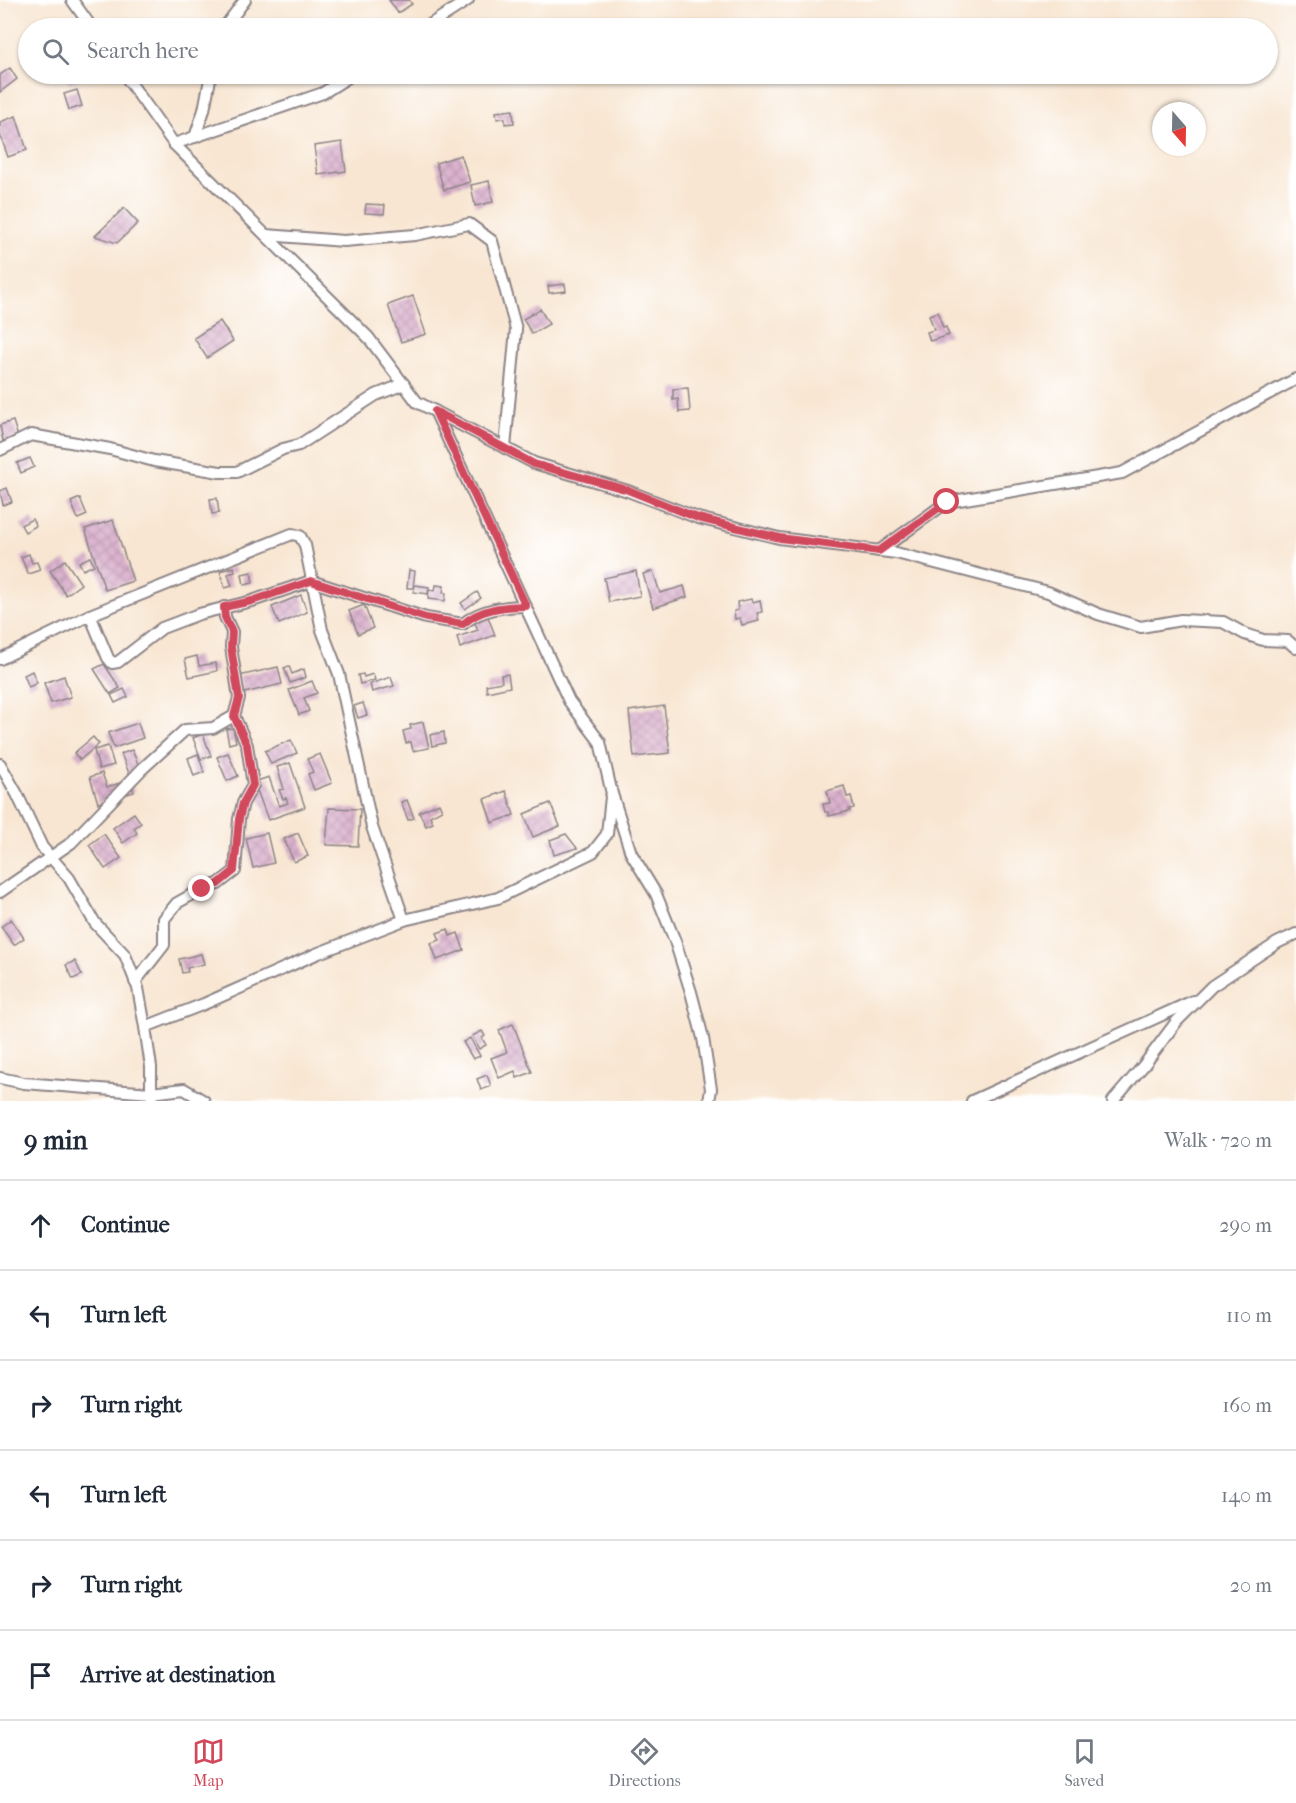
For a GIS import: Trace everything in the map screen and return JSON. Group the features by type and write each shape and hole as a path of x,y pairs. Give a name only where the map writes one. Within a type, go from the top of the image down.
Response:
{"street":[{"path":"72,0 85,18"},
{"path":"232,18 245,0"},
{"path":"440,18 468,0"},
{"path":"131,84 174,144 368,337 417,402 534,464 628,490 698,518 780,538 896,553 1048,592 1098,614 1141,627 1181,620 1223,622 1245,634 1263,640 1288,641 1296,648"},
{"path":"195,136 204,110 209,84"},
{"path":"174,144 323,93 337,84"},
{"path":"267,235 344,240 415,235 469,224 492,241 516,330 505,448"},
{"path":"879,551 947,502 1122,473 1296,379"},
{"path":"0,450 31,435 110,449 154,461 220,472 237,472 283,449 299,445 376,395 404,384"},
{"path":"435,411 569,701 600,742 612,794 631,853 656,894 675,941 691,992 703,1038 711,1089 709,1101"},
{"path":"0,659 90,615 292,534 300,536 304,545 322,630 339,674 372,827 404,920"},
{"path":"90,615 112,663 118,662 162,628 199,614 252,601 311,581 426,618 463,624 473,615 504,606 526,606"},
{"path":"135,982 164,945 164,919 177,903 202,889 218,884 234,871 239,819 243,803 253,785 247,745 234,716 239,698 231,647 232,632 225,617 224,607"},
{"path":"0,892 71,843 142,769 185,730 213,728 234,716"},
{"path":"0,764 42,847 69,878 95,923 125,955 135,982 145,1027 151,1067 152,1097"},
{"path":"145,1027 204,1004 316,954 404,920 498,898 593,852 607,834 612,794"},
{"path":"1113,1101 1177,1021 1212,986 1243,964 1296,934"},
{"path":"972,1101 1201,997"},
{"path":"0,1078 152,1097 184,1089 204,1101"}],"building":[{"path":"389,0 409,0 412,4 398,13"},
{"path":"10,68 17,79 0,92 0,75"},
{"path":"77,90 82,106 69,110 64,94"},
{"path":"513,110 514,123 505,124 505,118 497,119 496,112"},
{"path":"16,116 27,150 8,157 0,134 0,122"},
{"path":"342,142 346,171 318,175 314,146"},
{"path":"461,155 470,182 444,190 436,163"},
{"path":"489,181 493,202 475,206 471,185"},
{"path":"366,204 385,205 384,214 365,213"},
{"path":"124,208 138,223 117,243 95,236"},
{"path":"565,284 566,291 549,293 548,286"},
{"path":"413,296 426,334 401,342 388,305"},
{"path":"540,309 549,324 532,334 523,319"},
{"path":"938,312 943,328 946,327 949,335 930,341 927,332 934,330 929,315"},
{"path":"220,321 233,341 207,358 194,338"},
{"path":"688,388 690,411 679,412 678,399 673,400 673,389"},
{"path":"13,421 18,437 3,441 0,425"},
{"path":"30,458 34,467 21,473 17,463"},
{"path":"7,488 12,502 3,505 0,491"},
{"path":"80,498 87,515 78,519 71,502"},
{"path":"217,498 219,513 212,514 210,499"},
{"path":"32,519 36,526 25,532 21,525"},
{"path":"113,520 133,581 105,590 85,529"},
{"path":"29,554 32,563 37,562 40,570 28,574 21,557"},
{"path":"90,557 94,565 83,570 79,562"},
{"path":"65,560 81,584 66,595 50,571"},
{"path":"234,567 235,572 228,574 232,586 225,588 220,571"},
{"path":"409,570 415,571 413,588 407,588"},
{"path":"636,571 640,596 609,602 604,578"},
{"path":"653,571 660,593 684,586 687,597 653,608 643,574"},
{"path":"251,572 253,583 244,585 242,574"},
{"path":"415,585 429,587 428,594 414,592"},
{"path":"436,585 444,586 445,601 428,599 429,590 435,591"},
{"path":"477,592 481,598 465,609 461,603"},
{"path":"301,595 307,612 279,624 272,607"},
{"path":"751,599 752,602 760,600 762,612 757,613 759,621 742,625 740,618 735,619 734,611 738,610 737,602"},
{"path":"364,605 373,628 358,634 349,611"},
{"path":"488,617 495,635 460,648 457,637 478,630 474,621"},
{"path":"197,656 199,666 216,663 217,671 189,677 185,659"},
{"path":"104,664 120,688 110,694 94,669"},
{"path":"289,666 292,674 304,669 306,677 290,683 284,668"},
{"path":"278,667 282,684 244,693 239,676"},
{"path":"32,671 37,683 29,687 24,675"},
{"path":"363,674 364,677 373,674 375,680 360,684 358,675"},
{"path":"508,674 510,687 487,692 486,685 502,682 501,675"},
{"path":"64,676 71,697 51,703 44,683"},
{"path":"391,677 394,686 372,692 370,684"},
{"path":"312,681 317,693 304,698 309,711 299,715 289,690"},
{"path":"124,689 128,697 115,703 111,695"},
{"path":"363,703 367,715 358,718 354,706"},
{"path":"664,706 670,753 634,757 629,711"},
{"path":"423,722 429,748 413,751 411,742 406,743 403,731 411,729 410,725"},
{"path":"138,723 143,738 114,748 108,733"},
{"path":"233,728 236,742 229,744 226,729"},
{"path":"444,732 445,743 432,746 430,735"},
{"path":"203,734 211,756 201,759 193,738"},
{"path":"93,737 99,744 80,760 74,753"},
{"path":"291,740 297,753 271,764 265,751"},
{"path":"108,746 114,765 99,769 94,750"},
{"path":"132,750 140,769 129,773 121,754"},
{"path":"228,753 238,776 227,781 217,757"},
{"path":"198,754 204,772 194,776 188,758"},
{"path":"320,754 332,783 314,790 308,774 313,772 307,759"},
{"path":"290,763 305,807 268,820 254,782 269,777 279,806 288,803 286,798 283,799 279,790 284,789 277,767"},
{"path":"102,773 107,787 130,780 134,792 98,803 90,777"},
{"path":"844,786 847,797 851,796 854,808 829,816 823,804 830,803 827,791"},
{"path":"506,791 514,815 492,823 484,799"},
{"path":"407,800 414,818 408,820 401,802"},
{"path":"439,803 442,810 430,816 433,823 426,826 419,812"},
{"path":"550,803 560,826 533,837 524,814"},
{"path":"329,808 360,809 358,846 326,845"},
{"path":"134,813 141,823 134,828 137,833 123,843 113,828"},
{"path":"267,833 274,863 253,868 246,838"},
{"path":"298,833 308,856 294,862 284,839"},
{"path":"104,834 121,858 105,869 89,845"},
{"path":"566,834 577,848 554,855 550,840"},
{"path":"11,919 24,938 14,945 1,927"},
{"path":"448,929 450,936 458,933 464,950 437,960 431,943 440,940 437,933"},
{"path":"201,954 204,964 187,968 188,972 182,973 179,959"},
{"path":"75,961 82,975 73,979 66,965"},
{"path":"513,1024 532,1072 517,1078 515,1071 499,1078 491,1058 507,1052 499,1030"},
{"path":"482,1031 485,1036 482,1038 486,1045 479,1049 472,1036"},
{"path":"470,1038 480,1056 473,1059 463,1042"},
{"path":"487,1075 491,1086 481,1090 477,1079"}],"route":[{"path":"202,889 218,884 234,871 239,819 243,803 253,785 247,745 234,716 239,698 231,647 232,632 225,617 224,607 252,601 311,581 426,618 463,624 473,615 504,606 526,606 435,411 534,464 628,490 698,518 780,538 879,551 947,502"}]}
